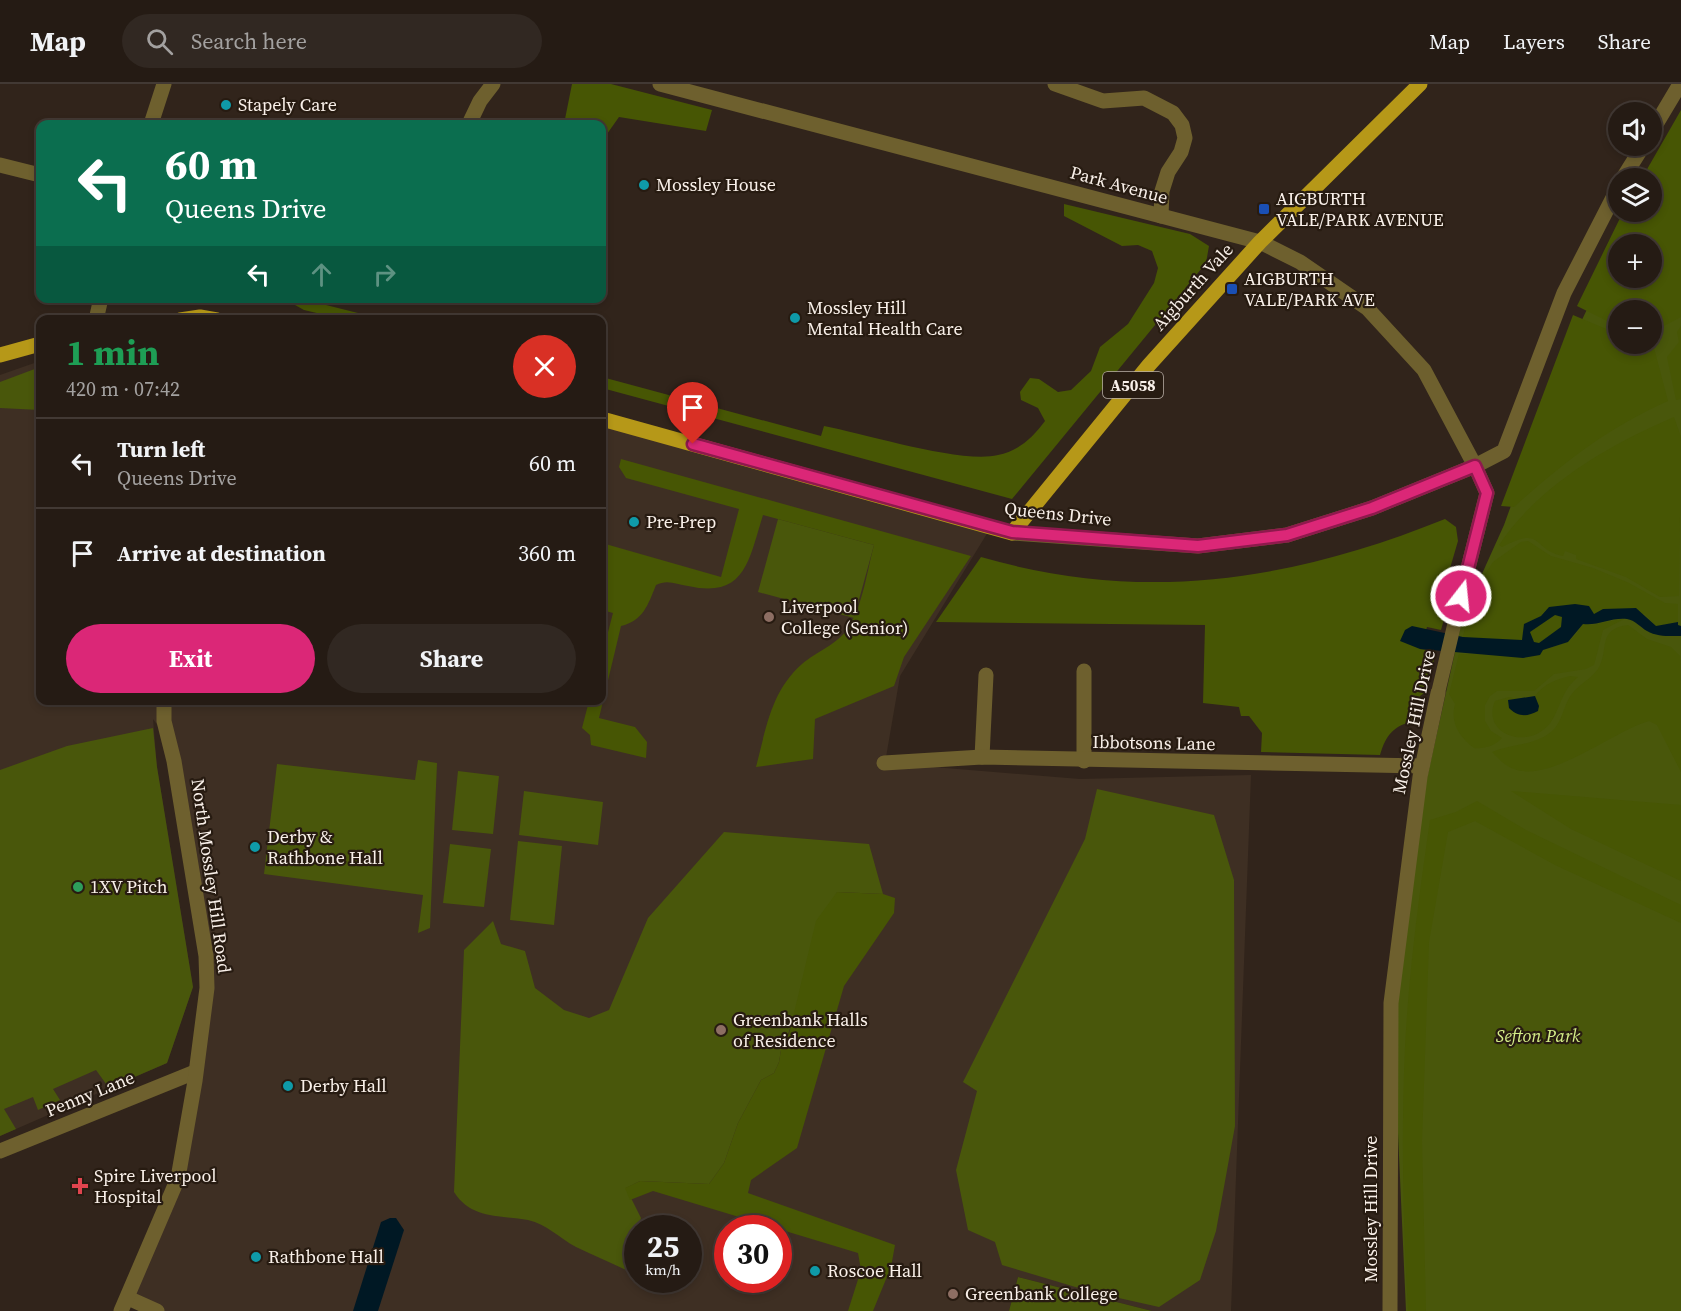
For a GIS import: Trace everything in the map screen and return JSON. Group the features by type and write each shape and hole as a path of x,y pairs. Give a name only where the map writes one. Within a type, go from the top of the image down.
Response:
{"main road":[{"name":"Aigburth Vale","path":"1012,532 1149,365 1260,242 1420,84"},
{"path":"0,355 36,345"},
{"name":"Queens Drive","path":"606,420 1012,532"}],"street":[{"path":"152,120 164,84"},
{"path":"471,120 480,101 493,84"},
{"name":"Park Avenue","path":"663,84 702,89 1260,242 1300,262 1367,308 1424,370 1475,466"},
{"path":"1055,84 1104,100 1144,98 1173,113 1182,125 1185,138 1181,152 1165,182 1161,216"},
{"path":"1662,114 1680,84"},
{"path":"0,165 36,174"},
{"path":"1475,466 1504,451 1564,293 1608,207"},
{"name":"Queens Drive","path":"1012,532 1198,546 1287,535 1372,508 1475,466"},
{"name":"Mossley Hill Drive","path":"1390,1311 1391,1003 1422,766 1487,493 1475,466"},
{"path":"1084,671 1084,761"},
{"path":"982,757 986,675"},
{"name":"North Mossley Hill Road","path":"124,1305 178,1178 207,988 206,956 174,761 164,721 164,705"},
{"name":"Ibbotsons Lane","path":"884,763 982,757 1084,761 1422,766"},
{"name":"Penny Lane","path":"0,1151 195,1072"},
{"path":"124,1305 157,1311"}],"shaded area":[{"name":"Greenbank Halls of Residence","path":"36,362 36,705 606,705 606,420 991,527 900,676 885,763 1080,779 1251,775 1231,1311 1152,1311 1018,1277 1009,1311 157,1311 128,1298 178,1178 207,988 169,741 153,719 157,767 193,987 167,1063 0,1136 0,375"}],"green space":[{"path":"572,84 611,84 712,110 706,131 619,117 606,135 606,120 565,120"},
{"path":"1681,110 1681,317 1662,327 1662,300 1608,300 1608,321 1577,306 1608,243 1608,288 1662,288 1662,234 1612,234 1618,222 1662,222 1662,168 1648,168 1655,156 1662,156 1662,143"},
{"name":"Sefton Park","path":"1681,134 1681,1311 1406,1311 1393,1022 1423,796 1463,616 1504,525 1566,353 1608,266 1608,288 1662,288 1662,234 1629,234 1642,222 1662,222 1662,185"},
{"path":"1064,204 1190,234 1209,246 1206,263 1012,499 606,389 606,378 821,436 824,426 938,452 982,457 1006,453 1025,443 1045,421 1038,408 1021,400 1020,392 1030,378 1039,379 1058,392 1071,390 1091,371 1100,347 1128,324 1154,283 1158,268 1152,251 1138,245 1122,246 1064,216"},
{"path":"291,303 318,303 366,315 325,315 304,310"},
{"path":"1573,315 1608,330 1608,354 1656,354 1668,401 1625,423 1586,448 1514,507 1501,506"},
{"path":"1681,326 1681,399 1676,400 1667,357 1679,342 1677,332"},
{"path":"36,368 36,410 0,408 0,382"},
{"path":"1674,417 1681,437 1679,596 1660,597 1626,577 1576,559 1576,555 1565,551 1563,556 1553,553 1531,538 1515,541 1502,547 1499,545 1515,523 1534,504 1577,469 1625,440"},
{"path":"621,459 971,556 904,657 894,686 815,719 813,759 756,767 771,711 783,686 802,664 839,639 853,619 861,598 874,545 763,515 748,560 734,581 722,587 707,588 664,582 656,585 640,616 621,626 606,689 606,640 613,613 606,611 606,544 721,577 739,509 626,478 619,467"},
{"path":"778,519 874,545 854,618 758,592"},
{"path":"1445,519 1456,527 1458,541 1446,582 1451,595 1441,630 1427,627 1420,649 1436,651 1427,691 1420,696 1414,721 1391,732 1380,755 1261,752 1262,733 1249,716 1241,716 1239,707 1203,703 1205,625 936,622 981,557 1041,571 1100,580 1158,582 1216,579 1273,571 1330,558"},
{"path":"1528,541 1551,556 1593,568 1629,583 1665,603 1678,604 1678,622 1656,626 1645,614 1594,614 1589,606 1545,610 1541,616 1524,624 1522,640 1463,637 1471,599 1481,589 1484,576 1493,562 1521,542"},
{"path":"1555,615 1562,617 1561,627 1539,643 1534,642 1530,632"},
{"path":"1626,618 1603,630 1594,665 1586,669 1554,674 1534,691 1497,691 1490,696 1485,705 1485,721 1491,731 1502,738 1496,743 1474,748 1460,734 1454,717 1455,704 1449,694 1459,654 1500,654 1541,650 1570,641 1583,624 1593,625"},
{"path":"1628,625 1647,639 1671,647 1680,656 1681,772 1657,725 1649,721 1546,769 1529,771 1514,769 1492,752 1534,741 1549,734 1560,720 1571,695 1598,669 1608,636 1618,627"},
{"path":"1570,676 1578,677 1567,689 1554,717 1543,730 1534,735 1514,737 1498,728 1492,712 1495,701 1509,697 1517,699 1509,700 1538,711 1535,696 1551,683"},
{"path":"588,705 602,705 599,718 635,727 647,742 646,758 591,745 590,735 582,728"},
{"path":"153,728 157,767 193,987 167,1063 109,1088 96,1070 53,1089 60,1100 38,1110 33,1097 4,1109 16,1129 0,1136 0,770 67,746"},
{"path":"418,760 437,763 430,928 418,933 423,895 264,874 277,764 415,780"},
{"path":"458,771 499,776 493,834 452,830"},
{"path":"1097,789 1214,815 1234,880 1235,1126 1216,1231 1200,1280 1159,1307 1092,1292 1002,1265 995,1242 968,1230 956,1170 977,1091 963,1082 1085,839"},
{"path":"524,791 603,802 598,845 519,835"},
{"path":"1511,791 1681,805 1681,881 1571,829"},
{"path":"1477,801 1526,830 1681,905 1681,923 1555,865 1475,821 1448,832 1429,942 1422,1141 1426,1311 1408,1311 1403,1179 1405,1047 1422,877 1430,820 1456,812"},
{"path":"724,832 869,844 883,894 837,892 788,1034 783,1038 779,1062 774,1073 761,1080 738,1123 724,1163 709,1184 640,1181 626,1188 640,1215 624,1215 624,1269 576,1247 535,1222 477,1211 461,1201 454,1192 464,950 493,921 501,944 525,951 535,988 564,1010 589,1018 609,1010 648,918"},
{"path":"518,841 562,846 554,925 510,920"},
{"path":"450,844 491,849 484,907 443,903"},
{"path":"837,892 883,894 895,898 894,913 844,986 797,1148 751,1180 748,1193 895,1245 891,1267 873,1311 848,1311 861,1270 858,1253 792,1233 792,1215 732,1215 653,1191 630,1200 625,1188 640,1181 709,1184 724,1163 738,1123 761,1080 774,1073 779,1062 783,1038 789,1034 816,921"},
{"path":"1018,1277 1152,1311 1009,1311"}],"water":[{"path":"1575,604 1589,606 1594,614 1603,609 1636,608 1656,626 1678,622 1681,626 1681,636 1655,634 1630,620 1616,619 1583,624 1568,642 1543,650 1540,655 1523,658 1420,649 1400,641 1405,630 1412,626 1463,637 1522,640 1524,624 1541,616 1549,607","holes":["1555,615 1562,617 1561,627 1539,643 1534,642 1530,632"]},
{"path":"1535,696 1539,706 1538,711 1534,713 1519,714 1509,708 1508,700"},
{"path":"396,1218 404,1230 378,1311 353,1311 381,1222"}],"place":[{"name":"Stapely Care","path":"226,105"},
{"name":"Mossley House","path":"644,185"},
{"name":"AIGBURTH VALE/PARK AVENUE","path":"1264,209"},
{"name":"AIGBURTH VALE/PARK AVE","path":"1232,289"},
{"name":"Mossley Hill Mental Health Care","path":"795,318"},
{"name":"Pre-Prep","path":"634,522"},
{"name":"Liverpool College (Senior)","path":"769,617"},
{"name":"Derby & Rathbone Hall","path":"255,847"},
{"name":"1XV Pitch","path":"78,887"},
{"name":"Greenbank Halls of Residence","path":"721,1030"},
{"name":"Derby Hall","path":"288,1086"},
{"name":"Spire Liverpool Hospital","path":"80,1186"},
{"name":"Rathbone Hall","path":"256,1257"},
{"name":"Roscoe Hall","path":"815,1271"},
{"name":"Greenbank College","path":"953,1294"}],"route":[{"path":"693,444 1012,532 1198,546 1287,535 1372,508 1475,466 1487,493 1461,596"}]}
